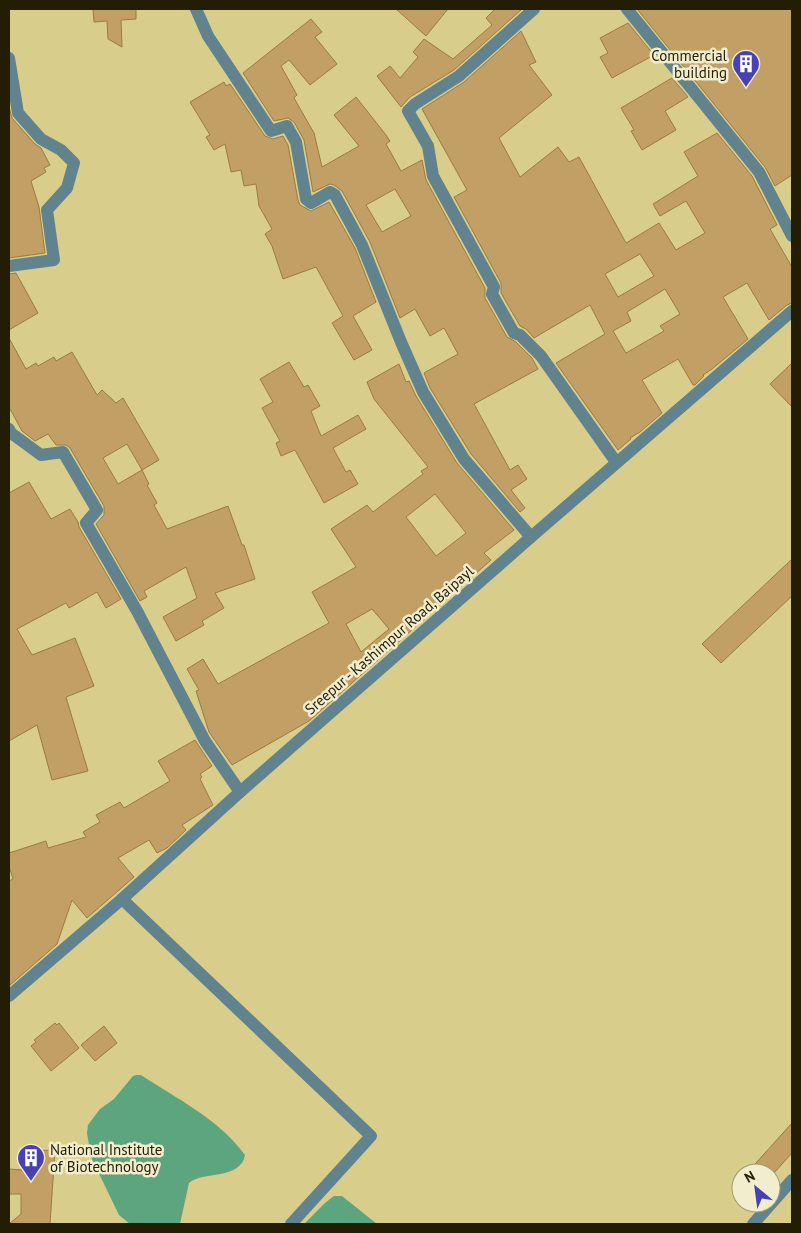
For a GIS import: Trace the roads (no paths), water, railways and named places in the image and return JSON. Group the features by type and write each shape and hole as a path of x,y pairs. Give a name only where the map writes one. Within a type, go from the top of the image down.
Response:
{"street":[{"path":"196,9 208,36 271,131 287,126 296,142 306,199 311,203 330,192 335,195 362,245 423,392 464,459 530,537"},
{"path":"534,9 459,76 415,104 408,111 428,146 433,176 494,287 492,294 514,333 520,335 541,356 616,462"},
{"path":"627,9 759,172 792,236"},
{"path":"9,58 18,113 41,139 61,150 74,163 67,188 47,210 54,260 9,266"},
{"name":"Sreepur - Kashimpur Road, Baipayl","path":"9,996 122,899 240,792 530,537 792,311"},
{"path":"9,429 11,434 40,455 63,452 97,510 86,523 137,611 205,741 240,792"},
{"path":"122,899 372,1136 291,1224"},
{"path":"753,1224 792,1180"}],"place":[{"name":"Commercial building","path":"746,88"},
{"name":"National Institute of Biotechnology","path":"31,1182"}]}
